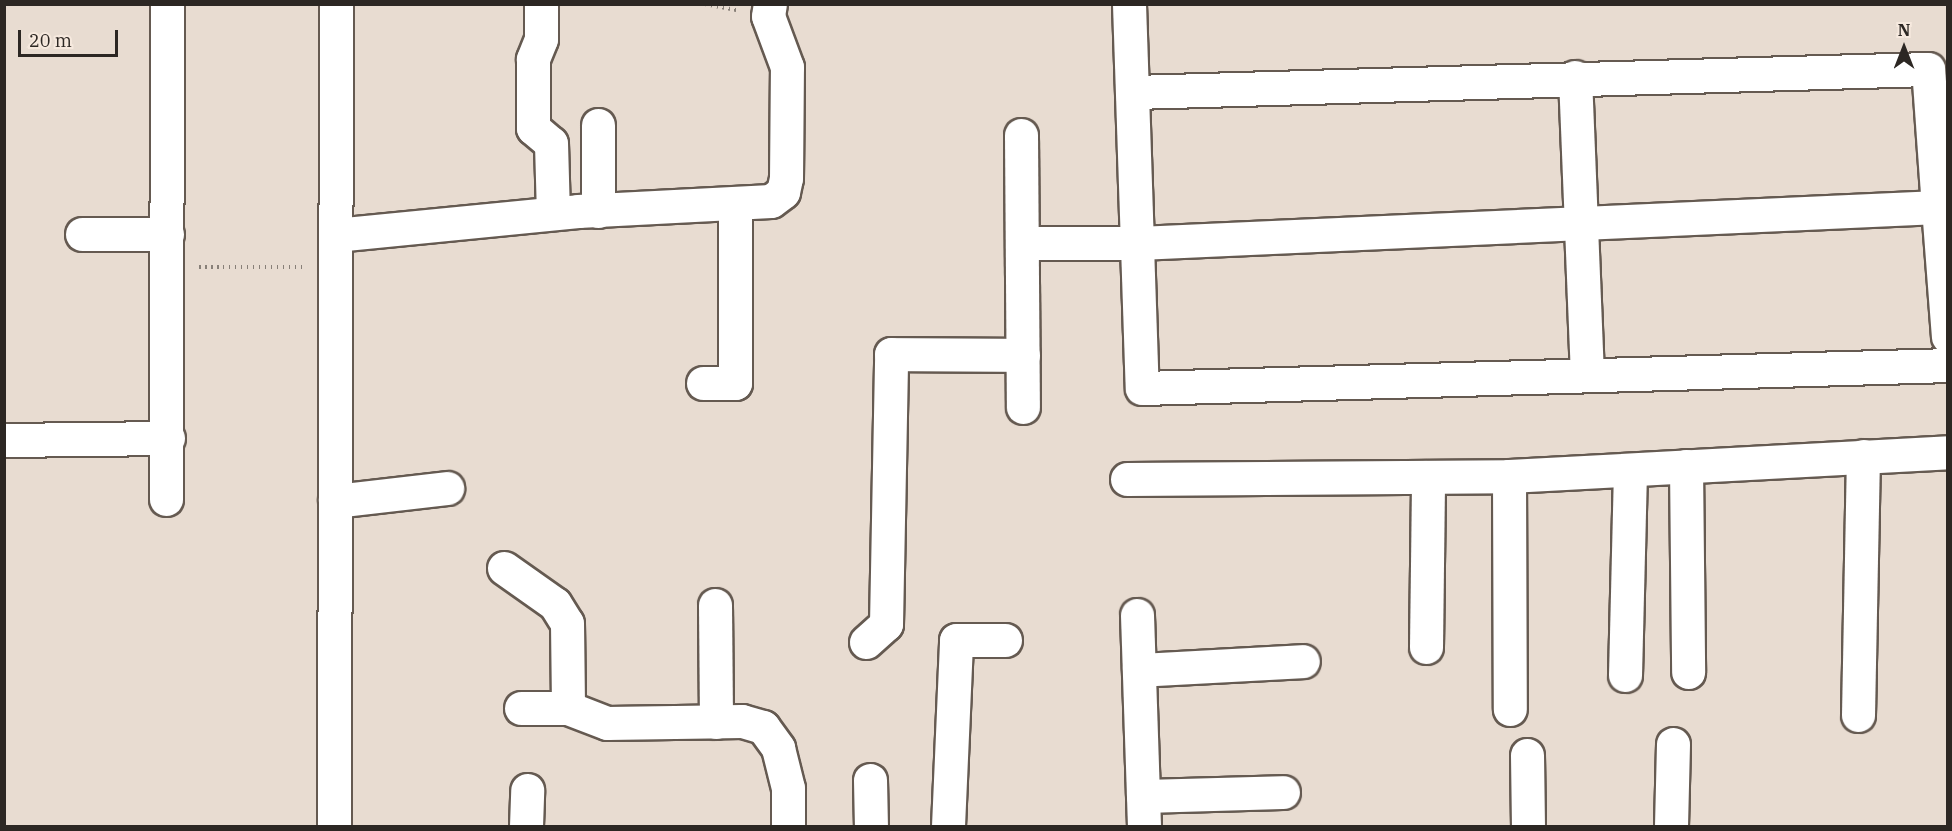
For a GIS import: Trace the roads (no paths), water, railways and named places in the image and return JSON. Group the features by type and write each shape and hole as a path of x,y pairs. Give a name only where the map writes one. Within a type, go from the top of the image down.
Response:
{"street":[{"path":"166,499 168,438 167,4"},
{"path":"334,826 336,4"},
{"path":"541,4 541,39 533,59 533,128 551,143 553,213"},
{"path":"335,234 553,213 735,205 771,201 783,192 786,178 787,67 768,16 770,4"},
{"path":"1129,4 1142,388 1947,364"},
{"path":"1133,92 1575,77 1928,69 1943,208 1947,337"},
{"path":"1575,77 1587,375"},
{"path":"598,125 598,211"},
{"path":"1021,135 1023,407"},
{"path":"703,384 735,384 735,205"},
{"path":"1022,243 1138,243 1943,208"},
{"path":"82,234 167,234"},
{"path":"866,642 886,624 891,354 1023,356"},
{"path":"4,440 168,438"},
{"path":"1127,479 1509,476 1947,452"},
{"path":"1858,715 1863,456"},
{"path":"1686,466 1688,672"},
{"path":"1625,675 1630,470"},
{"path":"1509,476 1510,709"},
{"path":"1426,647 1428,477"},
{"path":"335,501 447,488"},
{"path":"504,568 555,604 567,623 568,708"},
{"path":"715,605 716,722"},
{"path":"1137,615 1143,811 1283,792"},
{"path":"948,826 956,640 1005,640"},
{"path":"1139,670 1303,661"},
{"path":"520,708 568,708 606,723 741,721 763,727 778,747 788,788 788,826"},
{"path":"1671,826 1673,744"},
{"path":"1527,755 1528,826"},
{"path":"870,780 871,826"},
{"path":"526,826 527,790"}]}
